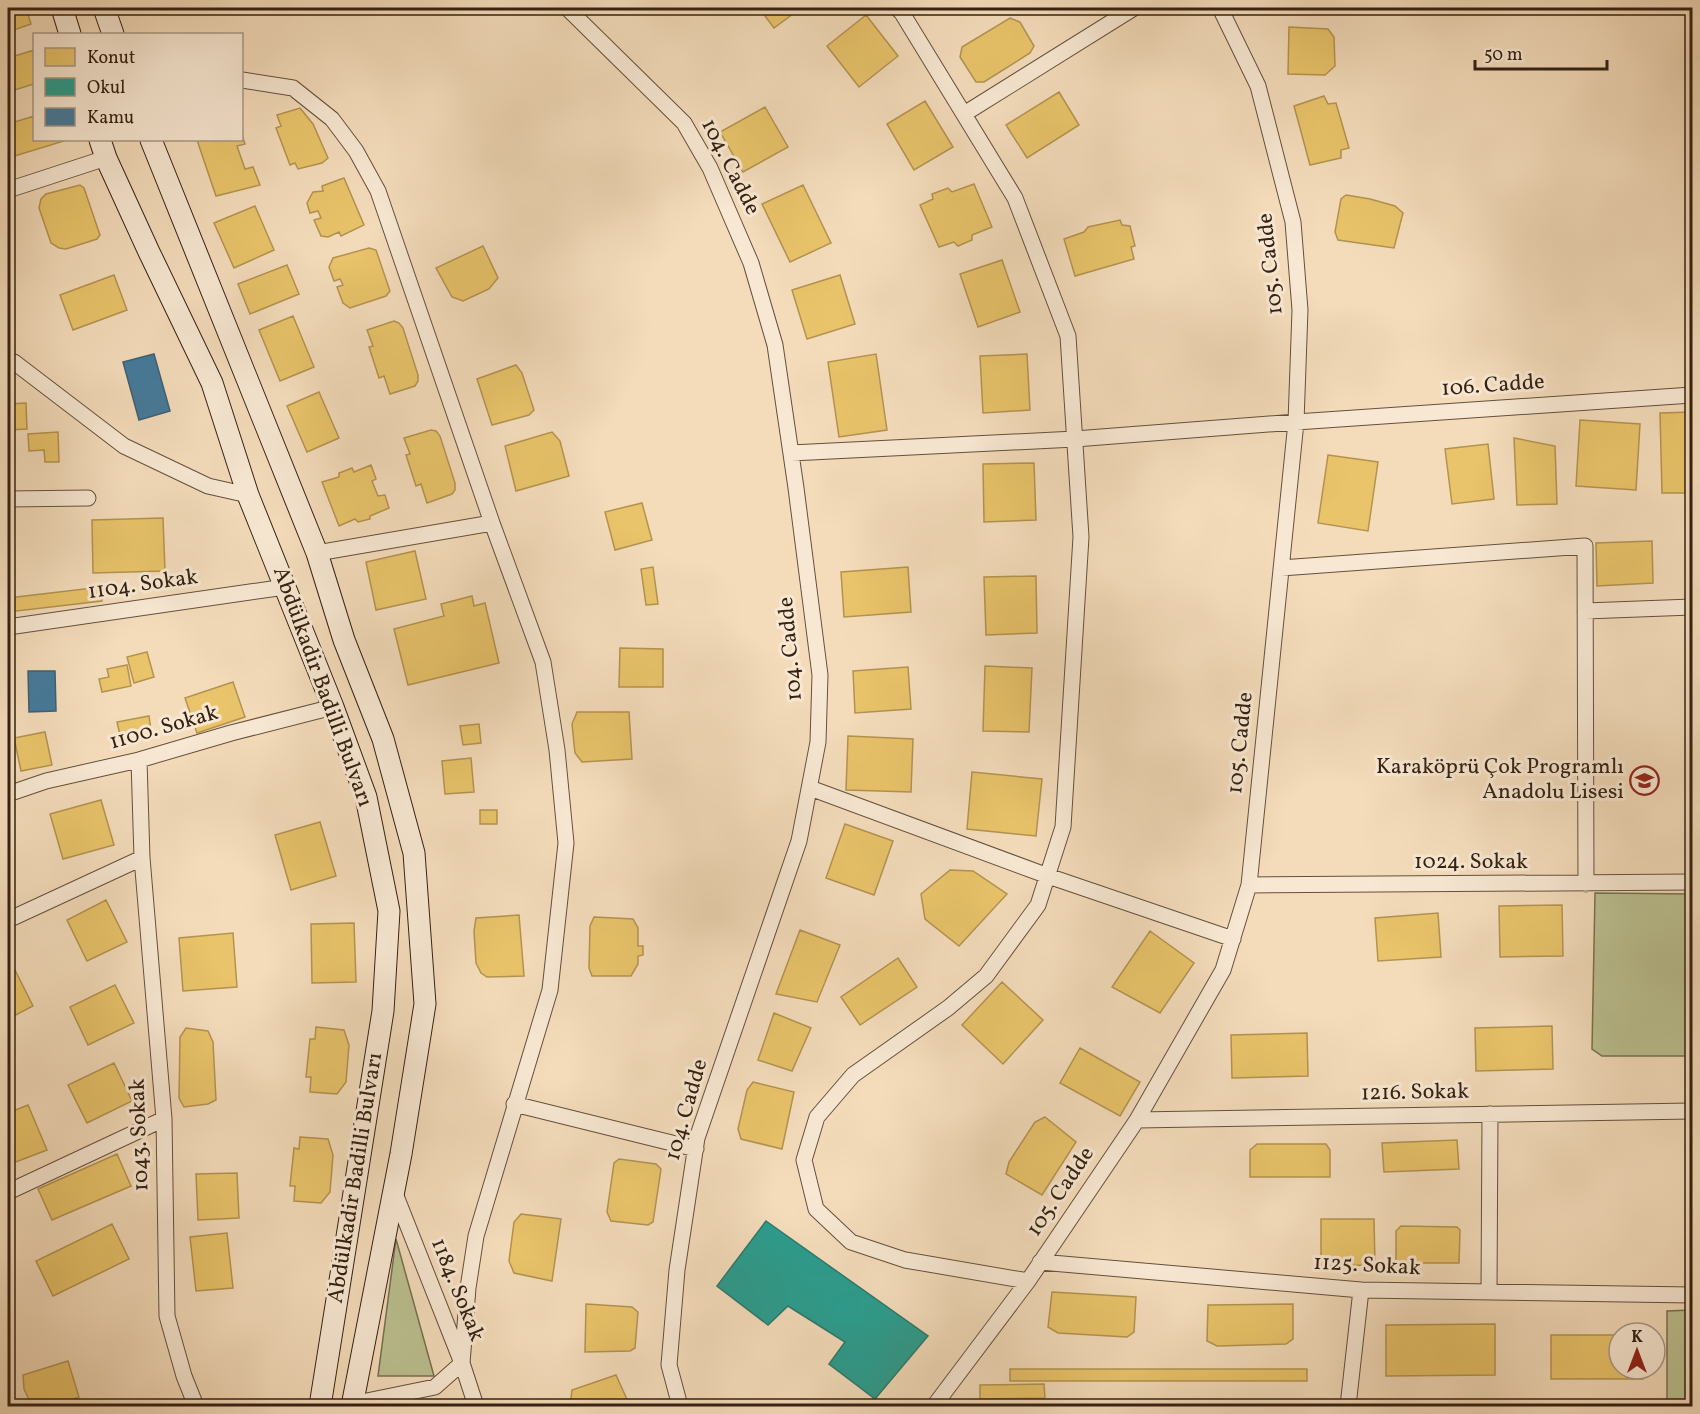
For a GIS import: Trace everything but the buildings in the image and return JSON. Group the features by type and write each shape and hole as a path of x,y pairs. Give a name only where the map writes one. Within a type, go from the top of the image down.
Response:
{"main road":[{"path":"62,8 70,33"},
{"path":"104,8 113,33"},
{"name":"Abdülkadir Badilli Bulvarı","path":"151,141 317,553 344,640 383,739 414,853 425,1004 394,1191 352,1405"},
{"name":"Abdülkadir Badilli Bulvarı","path":"103,148 212,383 249,495 366,797 389,911 383,1011 320,1407"}],"street":[{"name":"104. Cadde","path":"567,8 684,123 710,168 751,264 775,345 820,675 818,742 800,841 701,1127 696,1149 677,1270 669,1365 680,1407"},
{"path":"897,8 1015,198 1068,336 1081,537 1063,827 1038,905 986,976 948,1008 853,1075 817,1117 804,1160 816,1209 850,1242 905,1260 1028,1281"},
{"path":"964,114 1134,8"},
{"name":"105. Cadde","path":"934,1407 1028,1281 1137,1120 1223,970 1249,885 1296,422 1300,310 1293,222 1258,86 1220,8"},
{"path":"243,80 293,88 332,119 356,151 378,191 492,523 543,662 557,750 566,843 550,990 476,1236 468,1288 462,1364 435,1387 352,1405"},
{"path":"8,190 63,172 103,148"},
{"path":"8,360 14,362 124,446 208,486 249,495"},
{"name":"106. Cadde","path":"791,453 1075,439 1692,395"},
{"path":"8,499 88,498"},
{"path":"317,553 492,523"},
{"path":"1281,568 1585,546 1586,884"},
{"name":"1104. Sokak","path":"8,627 285,587"},
{"path":"1585,610 1692,607"},
{"name":"1100. Sokak","path":"8,794 46,781 139,760 231,733 333,707"},
{"name":"1043. Sokak","path":"139,760 142,858 164,1119 167,1316 184,1376 196,1407"},
{"path":"810,788 1048,876 1233,939"},
{"path":"8,921 142,858"},
{"name":"1024. Sokak","path":"1249,885 1692,882"},
{"path":"514,1104 696,1149"},
{"name":"1216. Sokak","path":"1137,1120 1692,1111"},
{"path":"1489,1292 1490,1114"},
{"path":"8,1192 164,1119"},
{"name":"1184. Sokak","path":"394,1191 462,1364 476,1407"},
{"name":"1125. Sokak","path":"1040,1263 1361,1290 1692,1295"},
{"path":"1348,1407 1361,1290"}],"green space":[{"path":"1595,893 1692,894 1692,1056 1602,1056 1592,1049"},
{"path":"396,1239 434,1376 378,1376"},
{"path":"1692,1310 1692,1406 1667,1406 1667,1311"}],"place":[{"name":"Karaköprü Çok Programlı Anadolu Lisesi","path":"1645,780"}]}
